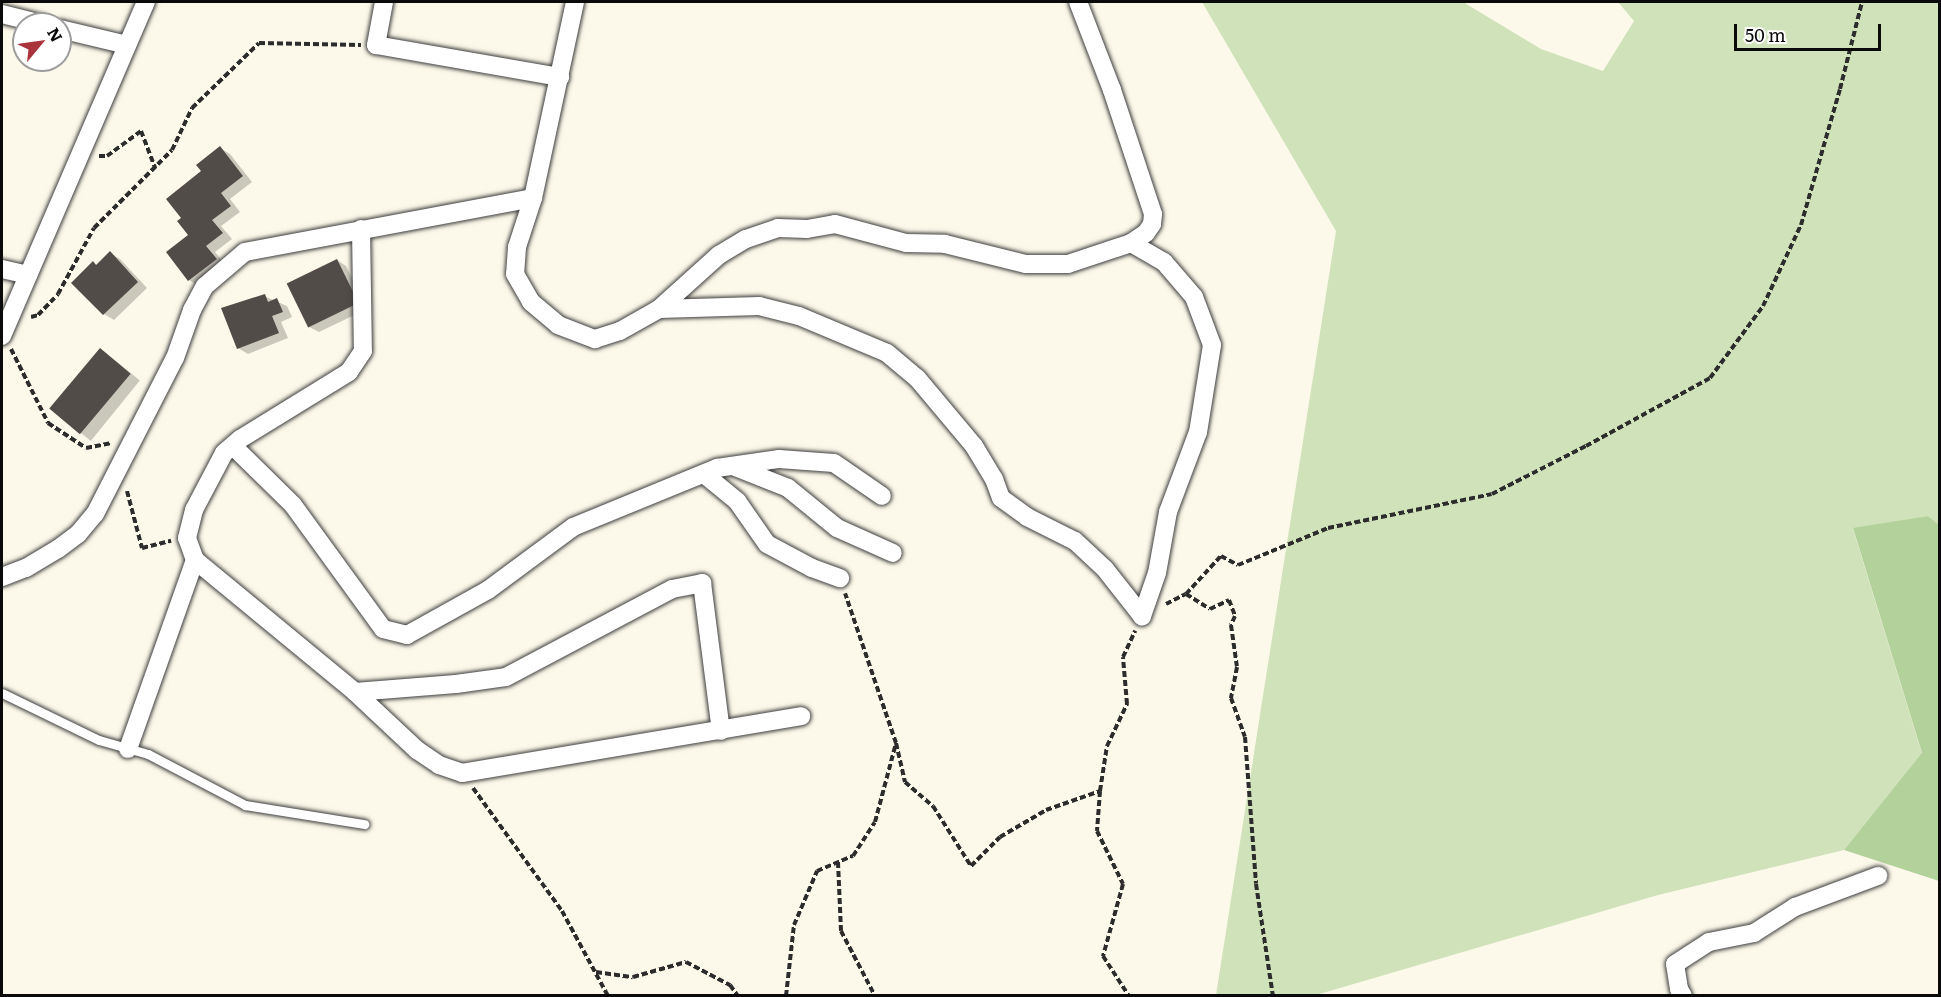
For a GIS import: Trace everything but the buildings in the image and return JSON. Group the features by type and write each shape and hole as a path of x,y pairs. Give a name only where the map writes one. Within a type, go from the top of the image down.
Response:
{"street":[{"path":"4,332 146,2"},
{"path":"384,2 376,45 560,77"},
{"path":"575,2 533,198 517,247 515,274 531,302 558,325 595,339 620,331 659,309 719,255 746,239 778,228 807,229 835,224 897,241 945,244 1026,264 1068,264 1131,243 1146,233 1152,224 1153,214 1112,90 1078,2"},
{"path":"72,32 127,45"},
{"path":"2,577 26,568 78,534 95,514 175,358 192,310 205,286 245,252 533,198"},
{"path":"361,229 363,351 350,372 224,453 194,510 187,538 195,560 355,692 417,750 439,765 462,773 801,716"},
{"path":"1131,243 1164,261 1194,297 1212,345 1198,432 1168,512 1157,573 1142,616"},
{"path":"2,269 28,275"},
{"path":"659,309 759,306 799,316 887,353 917,378 974,446 994,479 1001,498 1027,517 1075,541 1106,569 1142,616"},
{"path":"233,446 293,506 383,629 408,635 488,590 573,527 704,474 734,466 779,459 834,463 882,496"},
{"path":"734,466 788,488 837,528 893,554"},
{"path":"704,474 737,501 766,544 812,568 840,578"},
{"path":"128,749 195,560"},
{"path":"355,692 456,684 506,677 672,589 702,583 721,730"},
{"path":"1683,996 1679,989 1675,964 1710,942 1754,933 1795,907 1878,876"}],"lane":[{"path":"2,693 99,740 148,754 245,805 364,824"}],"path":[{"path":"1129,996 1103,956 1123,884 1097,831 1107,746 1127,704 1123,657 1142,616 1186,594 1221,556 1238,565 1328,528 1492,494 1710,378 1763,306 1801,225 1862,2"},
{"path":"134,439 86,448 48,423 4,332 38,315 58,294 94,228 172,150 192,108 260,43 376,45"},
{"path":"80,155 107,156 141,131 155,168"},
{"path":"120,465 142,548 187,538"},
{"path":"840,578 896,743 905,782 933,806 971,866 1000,837 1018,826 1046,810 1100,791"},
{"path":"1186,594 1210,609 1229,600 1235,616 1231,625 1237,667 1231,698 1245,737 1256,884 1273,996"},
{"path":"786,996 794,925 817,871 853,856 875,822 896,743"},
{"path":"462,773 562,911 608,996"},
{"path":"838,862 841,931 875,996"},
{"path":"595,972 633,976 686,962 730,985 738,996"}],"green space":[{"path":"1202,2 1463,2 1541,49 1603,71 1634,21 1618,2 1939,2 1939,526 1928,516 1853,529 1922,754 1844,850 1658,895 1316,995 1216,995 1336,231"},
{"path":"1928,516 1940,526 1939,881 1844,850 1922,753 1853,528"}]}
